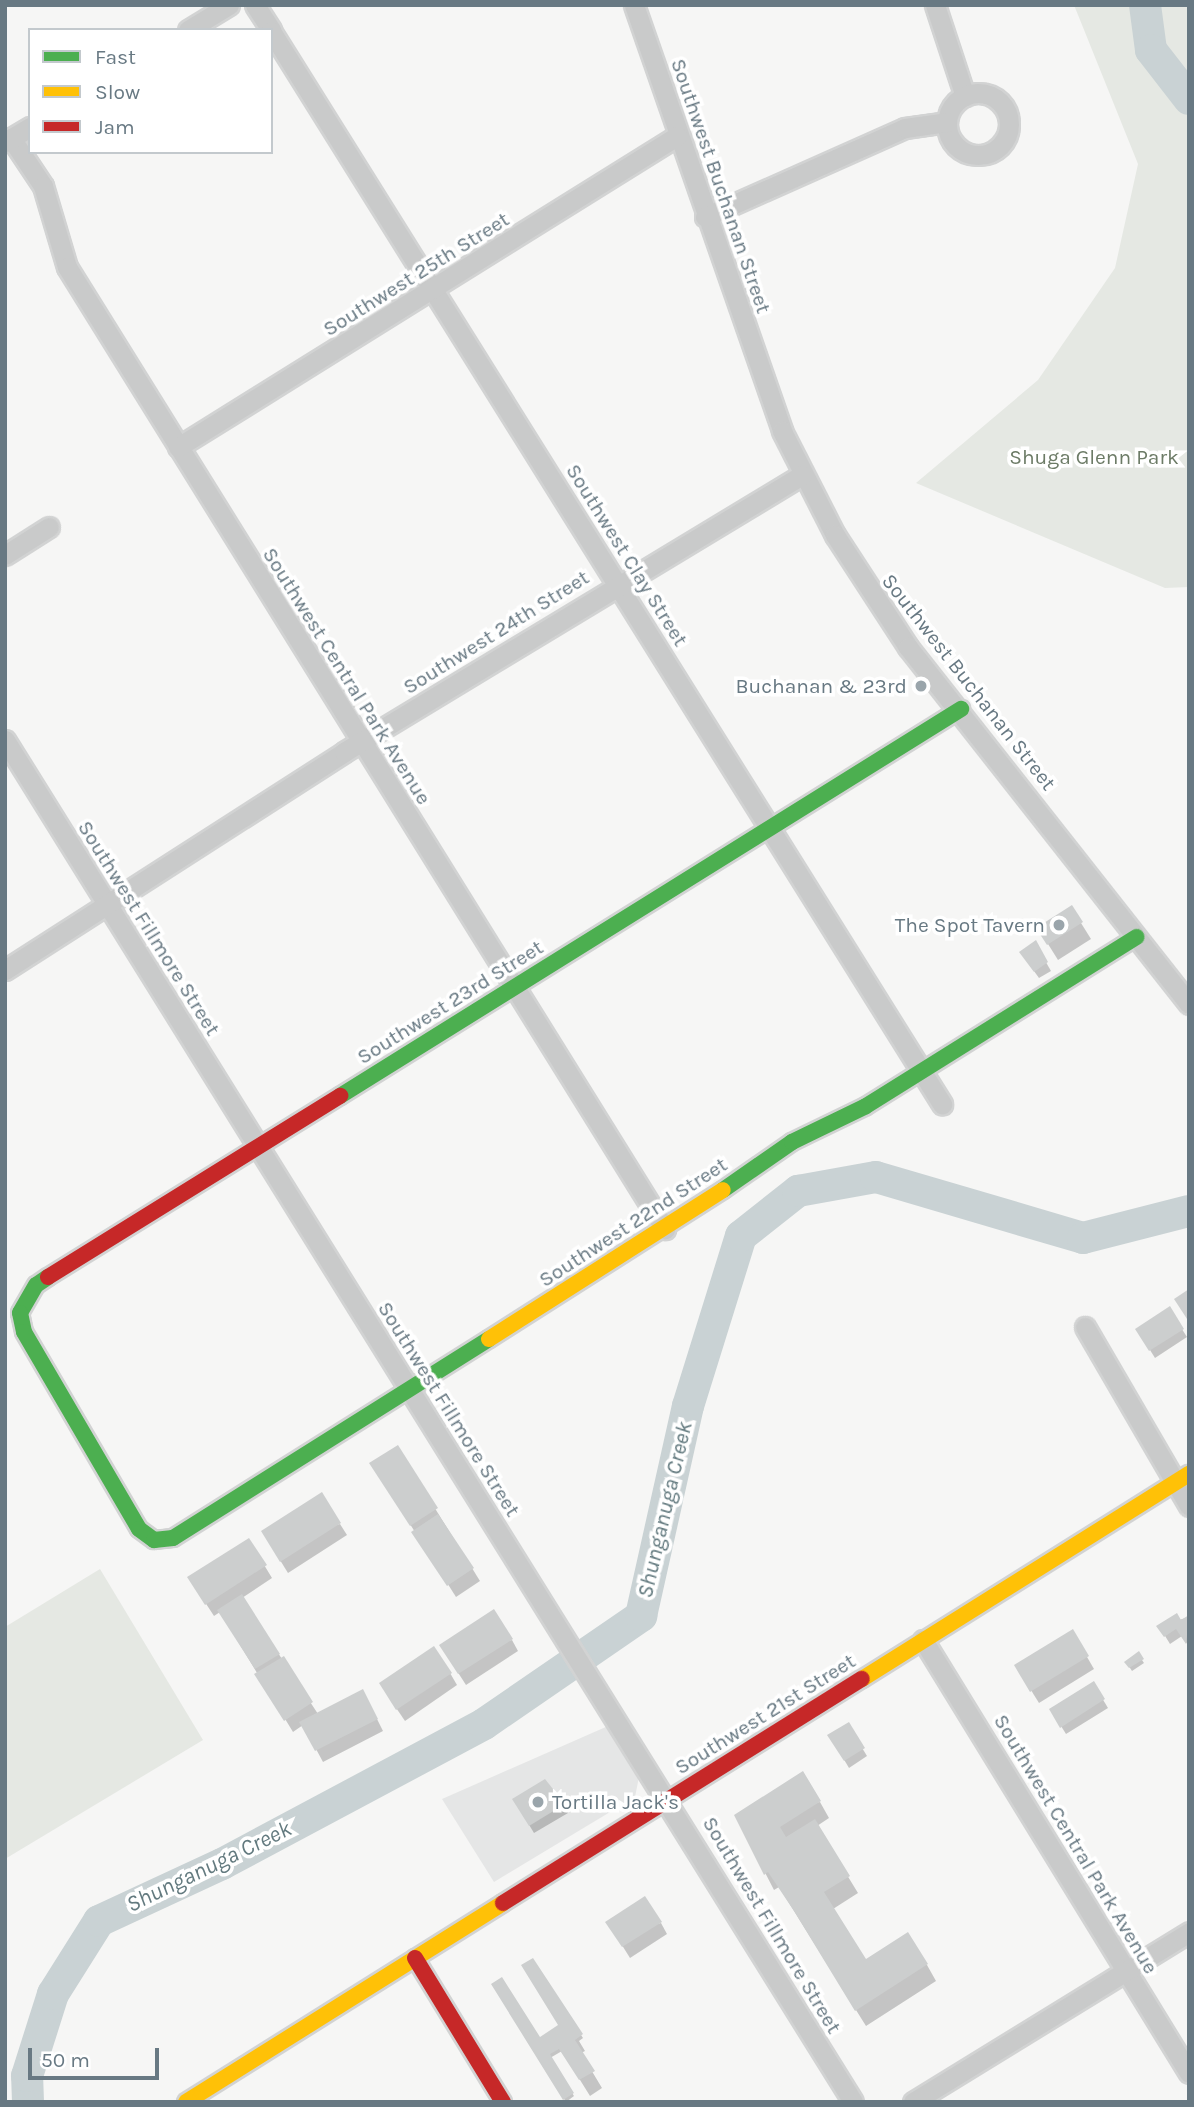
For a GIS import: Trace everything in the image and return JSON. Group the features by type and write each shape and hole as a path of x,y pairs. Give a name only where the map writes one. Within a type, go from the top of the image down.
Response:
{"street":[{"path":"191,28 229,5"},
{"name":"Southwest Clay Street","path":"255,5 270,28"},
{"name":"Southwest Buchanan Street","path":"634,5 705,217 802,475 871,594 1189,1004"},
{"path":"934,5 965,96"},
{"name":"Southwest Clay Street","path":"273,33 942,1104"},
{"path":"981,93 998,100 1008,116 1006,138 984,154 967,153 955,145 947,122 950,109 965,96 981,93"},
{"path":"705,217 905,128 947,122"},
{"path":"8,140 28,128"},
{"name":"Southwest 25th Street","path":"177,447 435,289 677,136"},
{"name":"Southwest Central Park Avenue","path":"8,140 43,186 66,267 665,1229"},
{"name":"Southwest 24th Street","path":"5,970 361,742 617,584 802,475"},
{"path":"5,555 49,527"},
{"name":"Southwest 23rd Street","path":"154,1540 139,1529 41,1362 20,1319 23,1303 36,1285 961,709"},
{"name":"Southwest Fillmore Street","path":"5,740 257,1148 624,1729 853,2102"},
{"name":"Southwest 22nd Street","path":"154,1540 173,1538 665,1229 792,1142 923,1072 1136,937"},
{"path":"1085,1327 1182,1479 1189,1506"},
{"name":"Southwest 21st Street","path":"192,2100 1182,1479"},
{"name":"Southwest Central Park Avenue","path":"923,1640 1189,2073"},
{"path":"913,2102 1189,1931"},
{"path":"415,1958 503,2102"}],"shaded area":[{"path":"608,1726 639,1777 635,1797 494,1882 442,1799"}],"green space":[{"name":"Shuga Glenn Park","path":"1074,5 1189,5 1189,587 1165,588 916,483 1038,380 1115,268 1138,164"},
{"path":"100,1569 203,1740 5,1859 5,1627"}],"building":[{"name":"The Spot Tavern","path":"1072,905 1083,922 1047,945 1036,928"},
{"path":"1036,940 1048,962 1034,972 1019,952"},
{"path":"1189,1289 1189,1322 1174,1299"},
{"path":"1170,1306 1184,1329 1149,1351 1135,1329"},
{"path":"398,1445 438,1508 410,1526 369,1463"},
{"path":"322,1492 341,1523 280,1562 261,1531"},
{"path":"438,1514 474,1568 447,1586 411,1532"},
{"path":"249,1538 267,1565 205,1605 187,1577"},
{"path":"242,1594 280,1654 255,1669 217,1610"},
{"path":"494,1609 513,1639 458,1674 439,1645"},
{"path":"1177,1613 1181,1620 1189,1615 1186,1644 1176,1629 1164,1637 1156,1626"},
{"path":"1073,1629 1089,1656 1030,1692 1014,1665"},
{"path":"434,1646 452,1673 396,1710 379,1683"},
{"path":"1139,1651 1144,1659 1129,1668 1124,1662"},
{"path":"284,1656 313,1702 284,1721 254,1674"},
{"path":"1094,1681 1105,1699 1060,1728 1049,1709"},
{"path":"363,1689 378,1719 315,1751 299,1722"},
{"path":"849,1722 865,1748 844,1761 827,1735"},
{"path":"803,1771 821,1801 780,1827 786,1837 815,1819 850,1876 824,1892 866,1959 908,1932 928,1964 855,2011 768,1872 764,1875 734,1815"},
{"name":"Tortilla Jack's","path":"545,1779 565,1804 529,1826 512,1799"},
{"path":"645,1896 662,1922 622,1947 605,1922"},
{"path":"533,1958 583,2034 575,2040 595,2071 579,2080 559,2049 550,2054 574,2093 563,2100 491,1984 502,1977 540,2037 558,2025 521,1965"}],"waterway":[{"name":"Shunganuga Creek","path":"1145,5 1151,50 1189,99"},
{"name":"Shunganuga Creek","path":"28,2102 27,2076 53,1994 99,1921 222,1864 484,1724 641,1616 688,1406 741,1236 798,1191 876,1177 1083,1238 1189,1211"}],"traffic: fast":[{"path":"340,1096 961,709"},
{"path":"723,1190 792,1142 866,1106 1136,937"},
{"path":"48,1277 36,1285 20,1313 24,1332 139,1529 154,1540 173,1538 489,1339"}],"traffic: slow":[{"path":"489,1339 723,1190"},
{"path":"862,1679 1189,1474"},
{"path":"186,2102 503,1903"}],"traffic: jam":[{"path":"48,1277 340,1096"},
{"path":"503,1903 862,1679"},
{"path":"415,1958 503,2102"}],"place":[{"name":"Buchanan & 23rd","path":"921,686"},
{"name":"The Spot Tavern","path":"1059,925"},
{"name":"Tortilla Jack's","path":"538,1802"}]}
